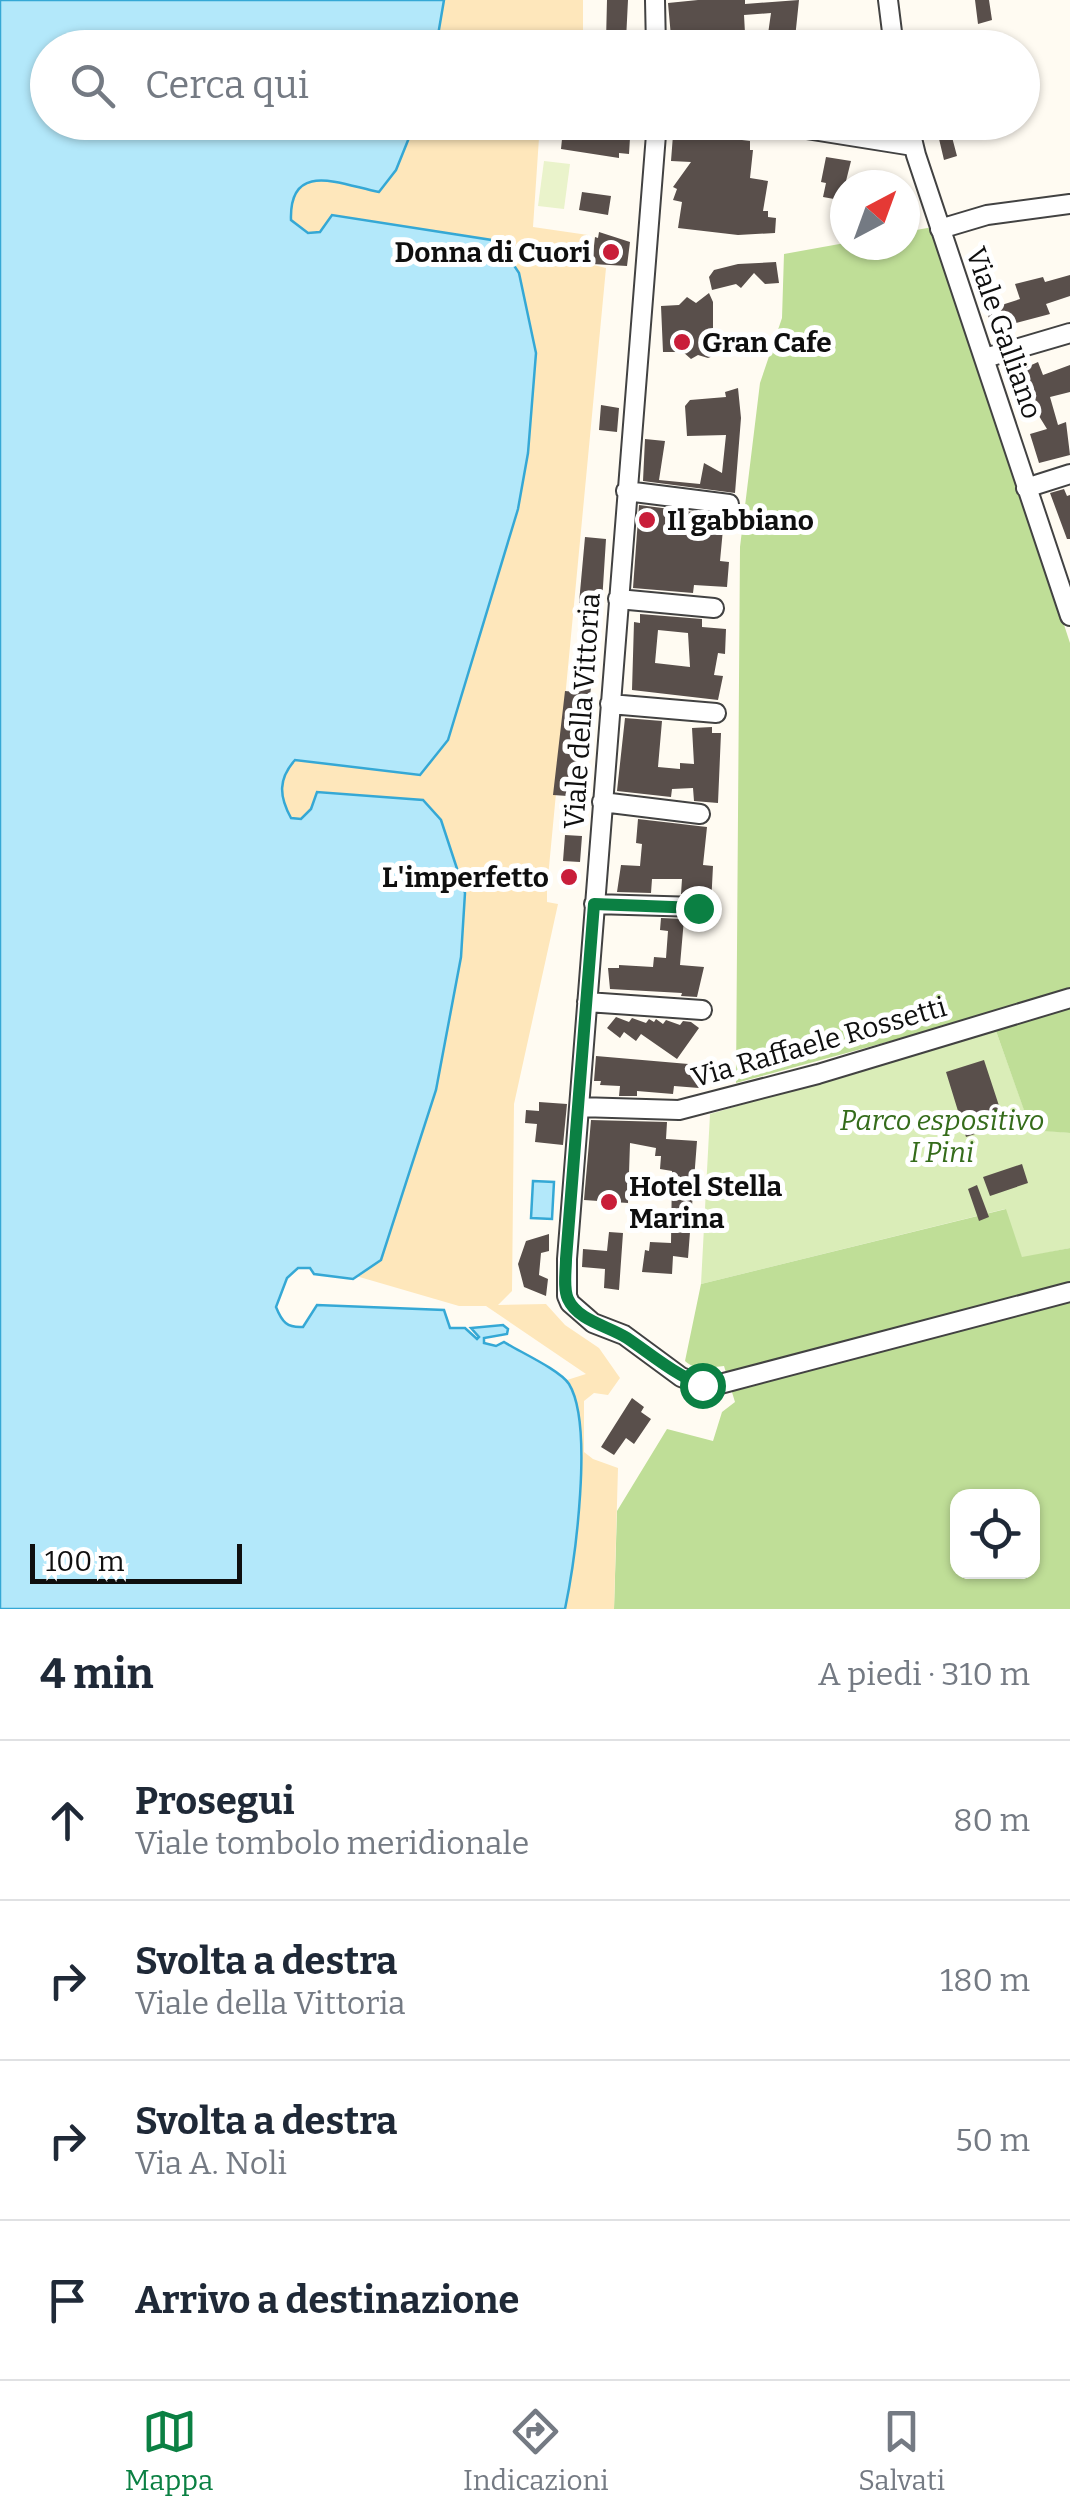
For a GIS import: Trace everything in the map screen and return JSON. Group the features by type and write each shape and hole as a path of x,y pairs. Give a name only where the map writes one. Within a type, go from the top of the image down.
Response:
{"street":[{"path":"656,0 656,30"},
{"path":"888,0 892,30"},
{"name":"Viale della Vittoria","path":"655,140 566,1296 593,1322 624,1336 681,1377 702,1385 720,1384 1070,1292"},
{"path":"876,140 913,146"},
{"name":"Viale Galliano","path":"912,140 1070,616"},
{"path":"940,229 987,215 1070,204"},
{"path":"985,358 1070,333"},
{"path":"1026,488 1070,474"},
{"path":"626,491 729,504"},
{"path":"618,599 714,608"},
{"path":"610,704 716,712"},
{"path":"602,802 700,814"},
{"path":"594,904 698,908"},
{"name":"Via Raffaele Rossetti","path":"579,1107 680,1110 818,1074 1070,998"},
{"path":"587,1002 702,1010"}],"green space":[{"path":"544,161 570,164 564,209 538,206"},
{"path":"933,227 1070,643 1070,1133 1031,1130 990,1014 736,1083 740,547 760,383 782,318 784,254 830,246 830,260 920,260 920,229"},
{"name":"Parco espositivo I Pini","path":"996,1031 1031,1129 1070,1133 1070,1248 1022,1258 1005,1209 701,1284 710,1114"},
{"path":"1006,1209 1022,1257 1070,1248 1070,1609 614,1609 617,1511 667,1429 713,1441 722,1412 735,1402 724,1366 699,1367 685,1361 701,1284"}],"sand":[{"path":"444,0 583,0 583,30 439,30"},
{"path":"408,140 539,140 533,227 588,235 585,263 606,268 547,888 547,902 558,904 514,1104 512,1291 498,1305 546,1304 565,1325 599,1348 620,1378 608,1395 594,1393 584,1401 584,1452 618,1468 614,1609 565,1609 575,1555 582,1462 575,1404 567,1380 586,1374 486,1306 459,1306 356,1276 381,1260 311,809 301,819 290,818 284,802 284,781 295,760 420,775 536,353 498,241 332,215 320,232 308,233 291,220 293,201 308,182 320,180 379,192 396,170"}],"water":[{"path":"0,0 444,0 439,30 30,30 30,140 408,140 396,170 379,192 320,180 308,182 293,201 291,220 308,233 320,232 332,215 498,241 519,273 536,353 528,453 518,509 448,740 420,775 295,760 283,781 284,802 291,818 301,819 311,809 317,792 423,800 441,820 465,893 461,957 436,1090 381,1260 353,1279 298,1268 287,1278 276,1307 286,1323 297,1327 303,1327 317,1305 444,1310 450,1328 465,1328 477,1339 471,1328 503,1325 507,1334 484,1338 484,1343 496,1346 504,1342 549,1367 569,1384 576,1403 581,1461 577,1528 565,1609 0,1609"},
{"path":"533,1181 554,1182 552,1219 531,1218"}],"building":[{"path":"607,0 628,0 626,30 606,30"},
{"path":"799,0 796,30 769,30 771,13 744,15 745,30 670,30 668,3"},
{"path":"975,0 989,0 992,20 978,24"},
{"path":"562,140 630,140 629,154 619,153 619,158 561,149"},
{"path":"673,140 750,141 750,178 768,181 763,211 776,218 775,233 738,235 678,228 682,202 673,200 677,189 673,187 691,162 671,161"},
{"path":"939,140 953,140 957,156 944,160"},
{"path":"826,157 851,161 849,170 830,170 830,198 823,197 826,183 821,182"},
{"path":"582,192 611,196 608,215 579,210"},
{"name":"Donna di Cuori","path":"599,232 630,242 627,266 592,264"},
{"path":"776,262 779,283 765,284 754,273 741,288 736,284 712,290 709,277 714,270"},
{"path":"1070,275 1070,296 1046,304 1050,314 993,329 986,310 1020,299 1015,284"},
{"path":"709,293 713,302 713,356 698,355 691,359 683,352 663,352 661,306 679,305 687,297 696,303"},
{"path":"1038,362 1043,375 1070,365 1070,392 1050,397 1058,425 1066,422 1070,455 1039,463 1030,434 1047,429 1034,408 1025,409 1014,373"},
{"path":"738,388 741,418 735,493 643,481 645,439 665,441 659,480 700,484 704,463 722,473 726,435 687,436 685,406 690,400 726,397 725,392"},
{"path":"601,405 619,408 617,432 599,430"},
{"path":"1064,489 1070,495 1070,539 1050,493"},
{"path":"639,505 701,513 700,524 723,529 720,561 729,562 727,587 694,585 693,593 633,588"},
{"path":"585,537 606,539 600,634 589,705 594,706 590,751 585,751 582,797 553,795 565,691 576,692 586,604 579,603"},
{"path":"640,614 702,619 702,627 726,629 725,654 718,653 714,675 723,676 718,700 632,690 634,622 640,623","holes":["658,630 688,633 690,667 655,663"]},
{"path":"625,718 662,721 658,767 680,769 680,763 694,764 692,728 712,727 712,733 721,733 718,803 694,801 693,788 672,789 671,797 617,791"},
{"path":"638,819 707,827 703,865 713,866 711,905 704,896 681,894 682,879 652,879 651,893 617,892 621,865 640,866 642,844 636,843"},
{"path":"565,835 582,836 580,862 563,861"},
{"path":"661,918 684,919 680,965 704,967 697,997 610,989 608,968 653,967 654,957 666,958 668,931 660,930"},
{"path":"616,1017 629,1022 632,1018 646,1023 649,1019 663,1024 666,1020 680,1025 683,1021 691,1022 699,1028 677,1059 641,1034 636,1041 624,1032 620,1038 607,1028"},
{"path":"596,1056 700,1065 699,1088 674,1086 673,1094 637,1091 637,1096 619,1096 620,1086 594,1081"},
{"path":"984,1060 1005,1124 966,1137 946,1072"},
{"path":"539,1102 567,1104 563,1145 535,1142 537,1124 525,1123 526,1110 539,1111"},
{"path":"591,1120 667,1122 666,1139 697,1141 688,1258 673,1256 672,1274 642,1272 650,1242 671,1243 672,1171 660,1169 661,1156 655,1156 656,1148 630,1143 628,1203 584,1200"},
{"path":"1022,1164 1028,1183 990,1196 983,1177"},
{"path":"977,1185 989,1217 979,1221 968,1189"},
{"path":"609,1232 623,1233 619,1290 604,1288 605,1269 582,1267 583,1249 607,1251"},
{"path":"549,1234 549,1251 541,1253 539,1275 548,1279 546,1296 524,1287 518,1264 526,1241"},
{"path":"632,1398 651,1419 634,1444 626,1438 614,1455 601,1447"}],"place":[{"name":"Donna di Cuori","path":"611,252"},
{"name":"Gran Cafe","path":"682,342"},
{"name":"Il gabbiano","path":"647,520"},
{"name":"L'imperfetto","path":"569,877"},
{"name":"Hotel Stella Marina","path":"609,1202"}],"route":[{"path":"698,908 594,904 566,1296 593,1322 624,1336 681,1377 702,1385"}]}
